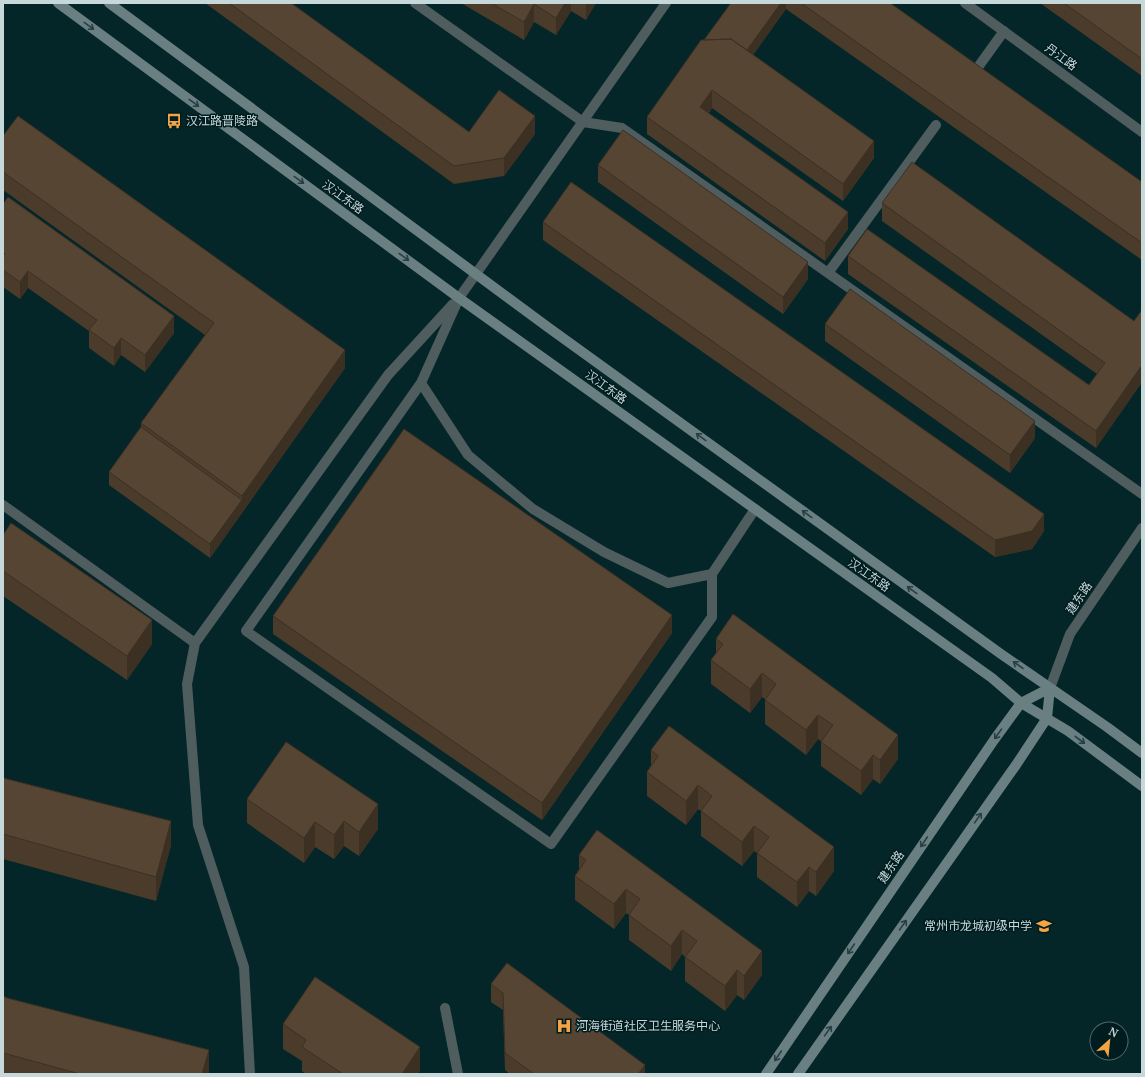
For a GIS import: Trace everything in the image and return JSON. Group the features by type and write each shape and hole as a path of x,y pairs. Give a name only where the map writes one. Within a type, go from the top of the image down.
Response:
{"street":[{"name":"汉江东路","path":"58,3 459,298 992,678 1021,703 1068,731 1142,786"},
{"name":"汉江东路","path":"109,3 568,341 995,650 1107,727 1142,753"},
{"path":"415,3 582,122 622,128 1142,494"},
{"path":"250,1074 244,967 198,825 187,684 195,643 388,376 459,298 666,3"},
{"name":"丹江路","path":"965,3 1142,132"},
{"path":"976,70 1004,31"},
{"path":"828,274 936,125"},
{"path":"459,298 421,383 246,631 551,844 712,617 712,574 755,509"},
{"path":"421,383 468,455 533,509 604,552 668,584 712,574"},
{"path":"3,505 195,643"},
{"name":"建东路","path":"798,1074 1016,765 1047,718 1050,688 1070,634 1142,528"},
{"name":"建东路","path":"766,1074 994,740 1021,703 1050,688"},
{"path":"445,1008 458,1074"}],"building":[{"path":"229,3 291,3 469,132 499,90 535,116 504,158 454,166"},
{"path":"491,3 565,3 556,18 534,4 524,22"},
{"path":"731,3 781,3 747,50 731,39 704,40"},
{"path":"801,3 890,3 1142,182 1142,243"},
{"path":"1064,3 1142,3 1142,59"},
{"path":"731,39 874,141 843,184 712,90 700,107 848,212 825,243 647,117 701,40"},
{"path":"18,116 345,350 242,496 141,423 214,323 3,172 3,136"},
{"path":"623,130 808,262 783,297 598,165"},
{"path":"912,162 1134,321 1142,310 1142,365 1096,431 848,256 867,229 1089,385 1105,363 882,203"},
{"path":"571,182 1044,514 1032,531 995,540 543,222"},
{"path":"8,197 174,316 145,355 121,338 114,348 89,330 97,320 28,271 20,282 3,270 3,256 5,254 3,252 3,204"},
{"path":"850,289 1035,421 1010,455 825,324"},
{"path":"141,427 242,500 210,544 109,472"},
{"path":"404,429 672,615 542,803 273,616"},
{"path":"11,523 152,620 127,656 3,571 3,535"},
{"path":"733,614 898,735 880,760 873,755 861,771 821,742 833,725 818,715 806,730 765,700 776,684 762,673 750,689 711,660 723,644 716,639"},
{"path":"669,726 834,847 816,872 809,867 797,882 757,853 769,837 754,826 742,842 701,811 712,796 698,785 686,801 647,772 658,756 651,750"},
{"path":"286,742 378,804 359,832 344,821 334,835 315,822 304,838 247,799"},
{"path":"3,778 171,821 156,877 3,834"},
{"path":"597,830 762,951 744,976 737,970 725,986 685,957 697,941 682,930 671,946 629,915 640,899 626,889 614,904 575,876 586,860 579,855"},
{"path":"507,963 645,1065 638,1074 534,1074 505,1053 503,993 491,984"},
{"path":"315,977 420,1047 402,1074 343,1074 302,1047 306,1040 283,1024"},
{"path":"3,996 209,1050 202,1074 80,1074 3,1053"}],"place":[{"name":"汉江路晋陵路","path":"174,121"},
{"name":"常州市龙城初级中学","path":"1044,926"},
{"name":"河海街道社区卫生服务中心","path":"564,1026"}]}
